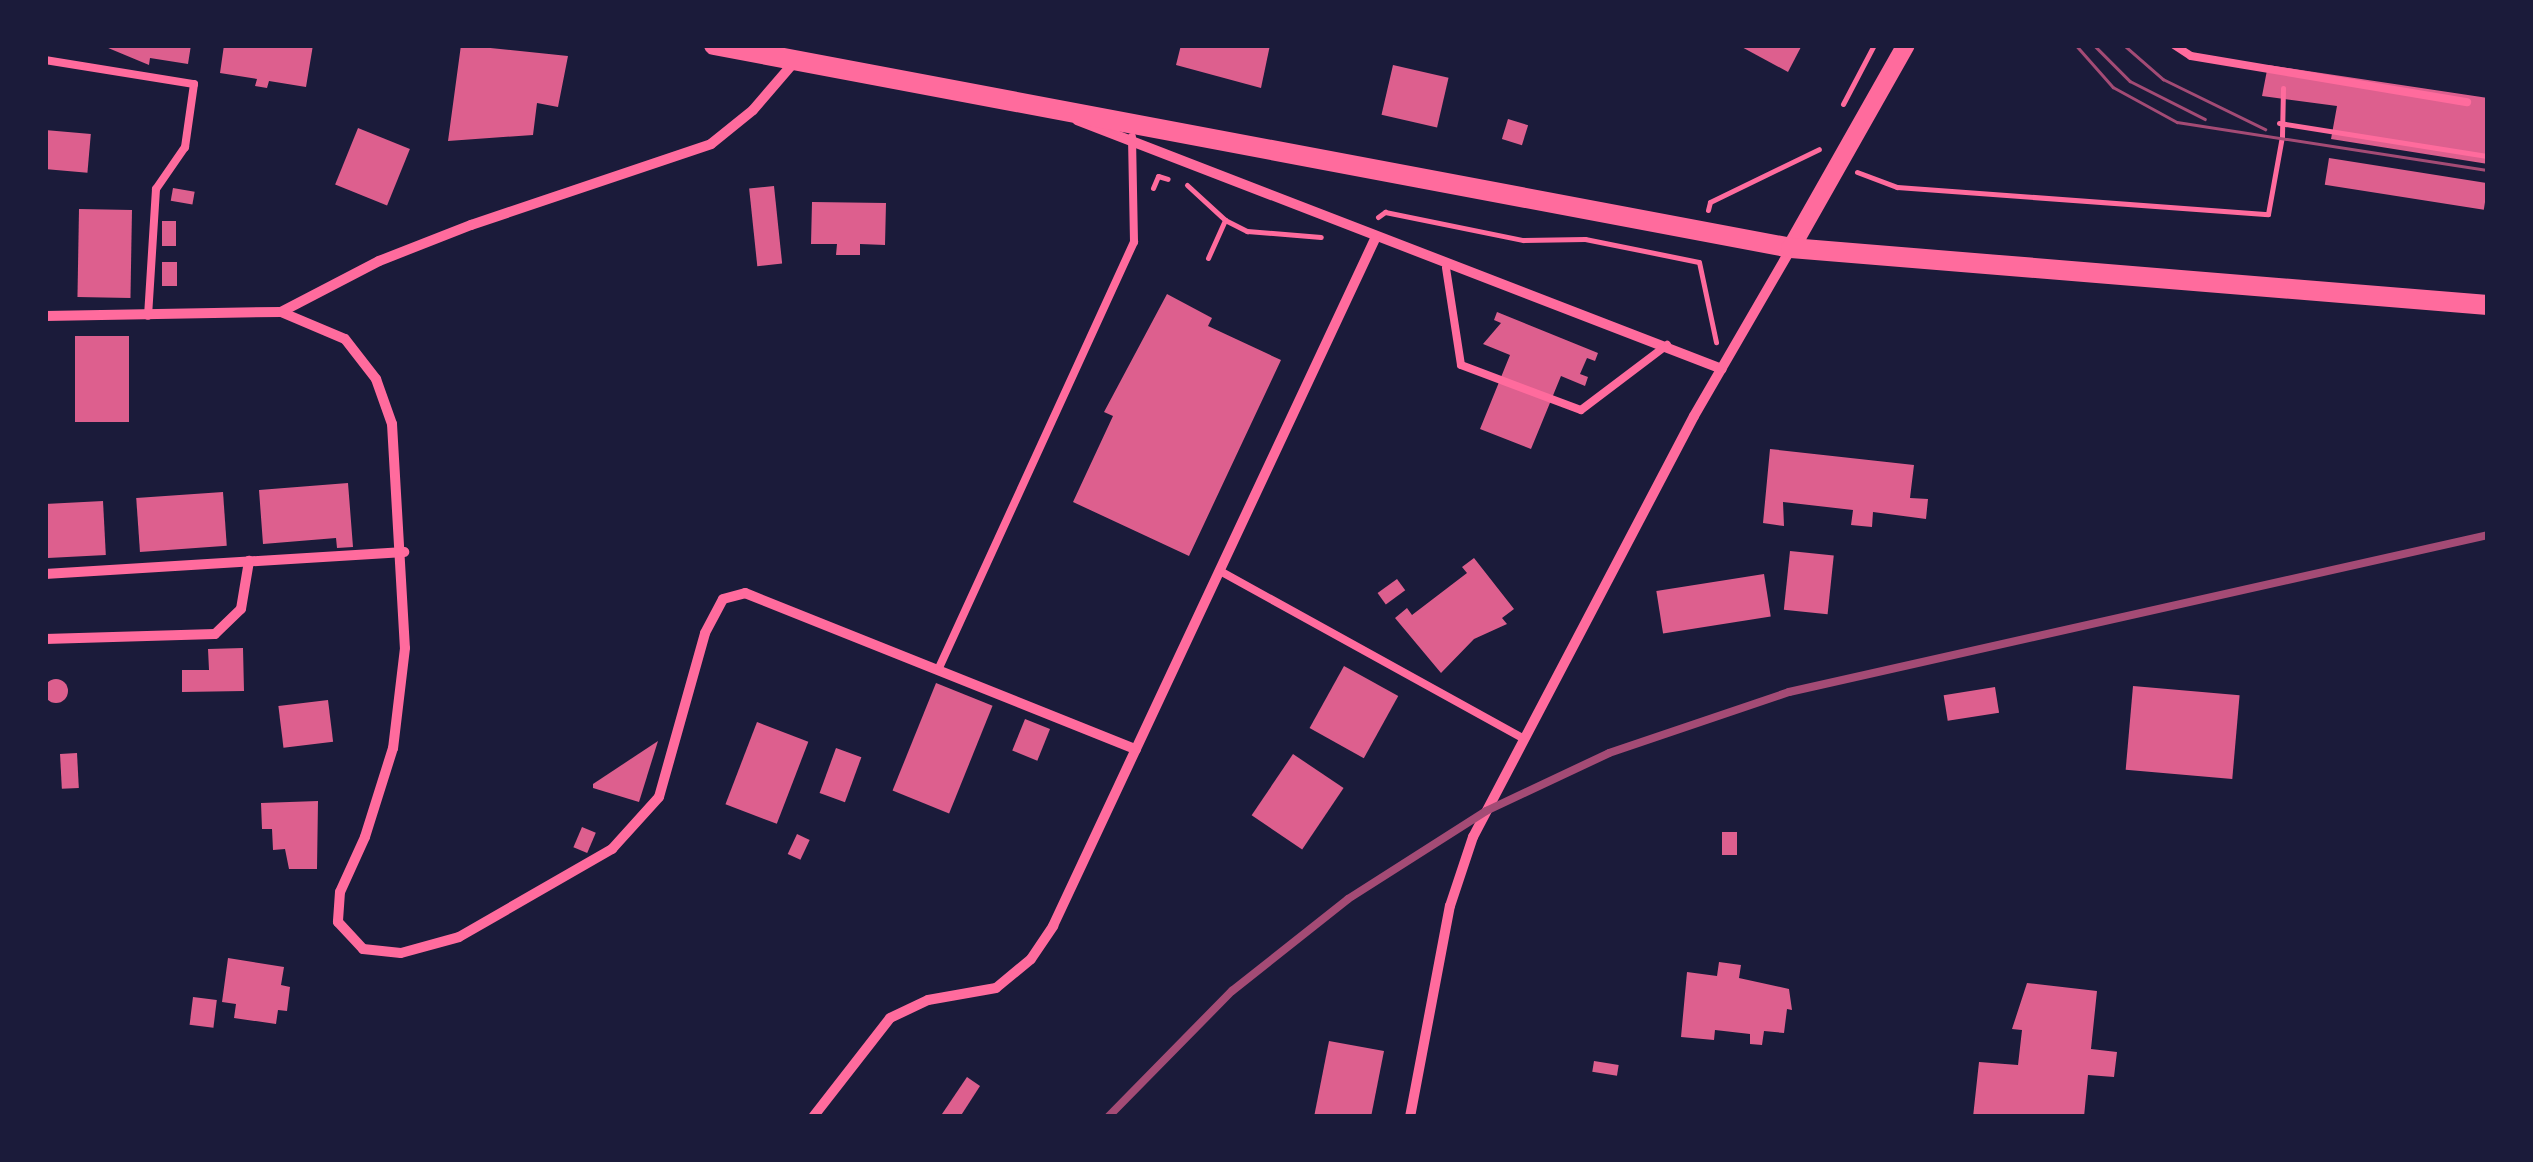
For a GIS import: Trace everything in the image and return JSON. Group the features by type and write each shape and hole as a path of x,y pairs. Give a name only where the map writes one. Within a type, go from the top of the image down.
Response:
{"main road":[{"path":"714,45 1053,110 1132,134 1791,248 2488,305"}],"street":[{"path":"1410,1117 1450,906 1473,838 1522,738 1722,369 1906,45"},
{"path":"282,312 380,261 471,225 710,144 753,110 797,59"},
{"path":"1132,134 1446,268 1667,345 1722,369"},
{"path":"813,1117 890,1018 928,1000 996,988 1031,960 1136,750 1375,239"},
{"path":"45,316 282,312 345,339 376,379 392,424 404,552 405,648 393,748 366,837 340,892 338,922 363,949 401,953 459,937 612,849 659,797 705,632 723,599 745,592 1136,750"},
{"path":"45,574 404,552"},
{"path":"45,639 215,634 241,610 250,562"}],"lane":[{"path":"2174,45 2191,56 2466,102"},
{"path":"45,60 194,84 185,147 156,189 148,316"},
{"path":"938,670 1134,242 1132,134"},
{"path":"1446,268 1461,365 1581,410 1667,345"},
{"path":"1220,571 1522,738"}],"path":[{"path":"1837,115 1874,45"},
{"path":"1897,187 2268,214 2285,71"},
{"path":"2280,123 2488,156"},
{"path":"1722,369 1699,262 1710,202 1818,150 1828,132"},
{"path":"1186,184 1225,220 1247,231 1326,237 1351,230 1385,212 1523,240 1585,239 1699,262"},
{"path":"1208,258 1225,220"}],"building":[{"path":"101,45 191,45 188,64 150,58 149,65"},
{"path":"224,45 313,45 306,87 269,81 267,88 255,86 257,79 220,73"},
{"path":"461,45 568,56 558,107 537,103 533,135 448,141"},
{"path":"1181,45 1270,45 1261,88 1176,65"},
{"path":"1738,45 1802,45 1788,72"},
{"path":"1393,65 1449,78 1437,128 1382,115"},
{"path":"2268,65 2488,98 2488,164 2331,139 2337,106 2262,96"},
{"path":"1508,119 1528,125 1522,145 1502,139"},
{"path":"358,128 410,149 387,206 335,185"},
{"path":"45,130 91,134 87,173 45,169"},
{"path":"2329,158 2488,183 2484,210 2325,185"},
{"path":"774,186 782,264 757,266 749,189"},
{"path":"173,188 195,192 192,205 171,201"},
{"path":"812,202 886,203 885,245 860,244 860,255 836,255 837,244 811,244"},
{"path":"79,209 132,210 130,298 77,297"},
{"path":"162,221 176,221 176,246 162,246"},
{"path":"162,262 177,262 177,286 162,286"},
{"path":"1167,294 1212,318 1208,326 1281,360 1189,556 1073,502 1113,416 1104,412"},
{"path":"1497,312 1598,353 1595,361 1587,358 1580,374 1588,377 1585,386 1561,376 1531,449 1480,429 1510,355 1483,344 1501,323 1494,320"},
{"path":"75,336 129,336 129,422 75,422"},
{"path":"1770,449 1914,465 1910,498 1928,499 1926,519 1873,512 1872,527 1851,525 1853,510 1783,502 1784,526 1763,523"},
{"path":"348,483 353,547 337,548 336,538 263,544 259,490"},
{"path":"223,492 227,546 140,552 136,498"},
{"path":"103,501 106,555 48,558 45,504"},
{"path":"1790,551 1834,556 1828,614 1784,610"},
{"path":"1474,558 1514,609 1502,618 1507,624 1474,639 1441,673 1395,618 1407,608 1412,615 1467,573 1462,567"},
{"path":"1764,574 1771,616 1663,634 1656,591"},
{"path":"1397,579 1405,590 1386,604 1378,593"},
{"path":"243,648 244,691 182,692 182,670 209,670 208,649"},
{"path":"1344,666 1398,696 1364,758 1310,728"},
{"path":"56,679 68,691 56,703 44,691"},
{"path":"936,683 993,706 949,813 893,791"},
{"path":"2133,686 2240,695 2232,779 2126,770"},
{"path":"1995,687 1999,713 1948,721 1944,695"},
{"path":"328,700 333,742 283,748 278,706"},
{"path":"1025,719 1050,729 1037,761 1012,751"},
{"path":"757,722 808,742 777,824 725,804"},
{"path":"658,741 639,802 593,788 593,784"},
{"path":"836,748 861,757 845,802 820,793"},
{"path":"77,753 79,788 62,789 60,754"},
{"path":"1293,754 1344,788 1302,849 1252,815"},
{"path":"318,801 317,869 289,869 285,849 273,850 272,829 262,829 261,803"},
{"path":"582,827 596,833 587,853 573,847"},
{"path":"1722,832 1737,832 1737,855 1722,855"},
{"path":"797,834 810,840 800,860 788,854"},
{"path":"228,958 284,967 281,985 290,987 287,1011 278,1010 276,1024 234,1018 236,1004 222,1002"},
{"path":"1719,962 1741,965 1739,978 1789,989 1792,1010 1787,1009 1784,1033 1764,1031 1762,1045 1750,1044 1750,1034 1715,1030 1714,1040 1681,1037 1687,972 1717,976"},
{"path":"2027,983 2097,991 2091,1049 2117,1052 2114,1077 2088,1075 2084,1117 1973,1117 1979,1062 2018,1065 2022,1030 2012,1029"},
{"path":"193,997 217,1000 213,1028 190,1025"},
{"path":"1329,1041 1384,1051 1371,1117 1314,1117"},
{"path":"1594,1061 1619,1065 1617,1076 1592,1072"},
{"path":"967,1077 980,1086 960,1117 940,1117"}],"tram line":[{"path":"2076,45 2113,87 2177,122 2488,170"},
{"path":"2094,45 2130,81 2205,119"},
{"path":"2124,45 2163,79 2265,129"}],"railway":[{"path":"1108,1117 1232,991 1348,899 1486,811 1609,753 1789,692 2488,535"}]}
